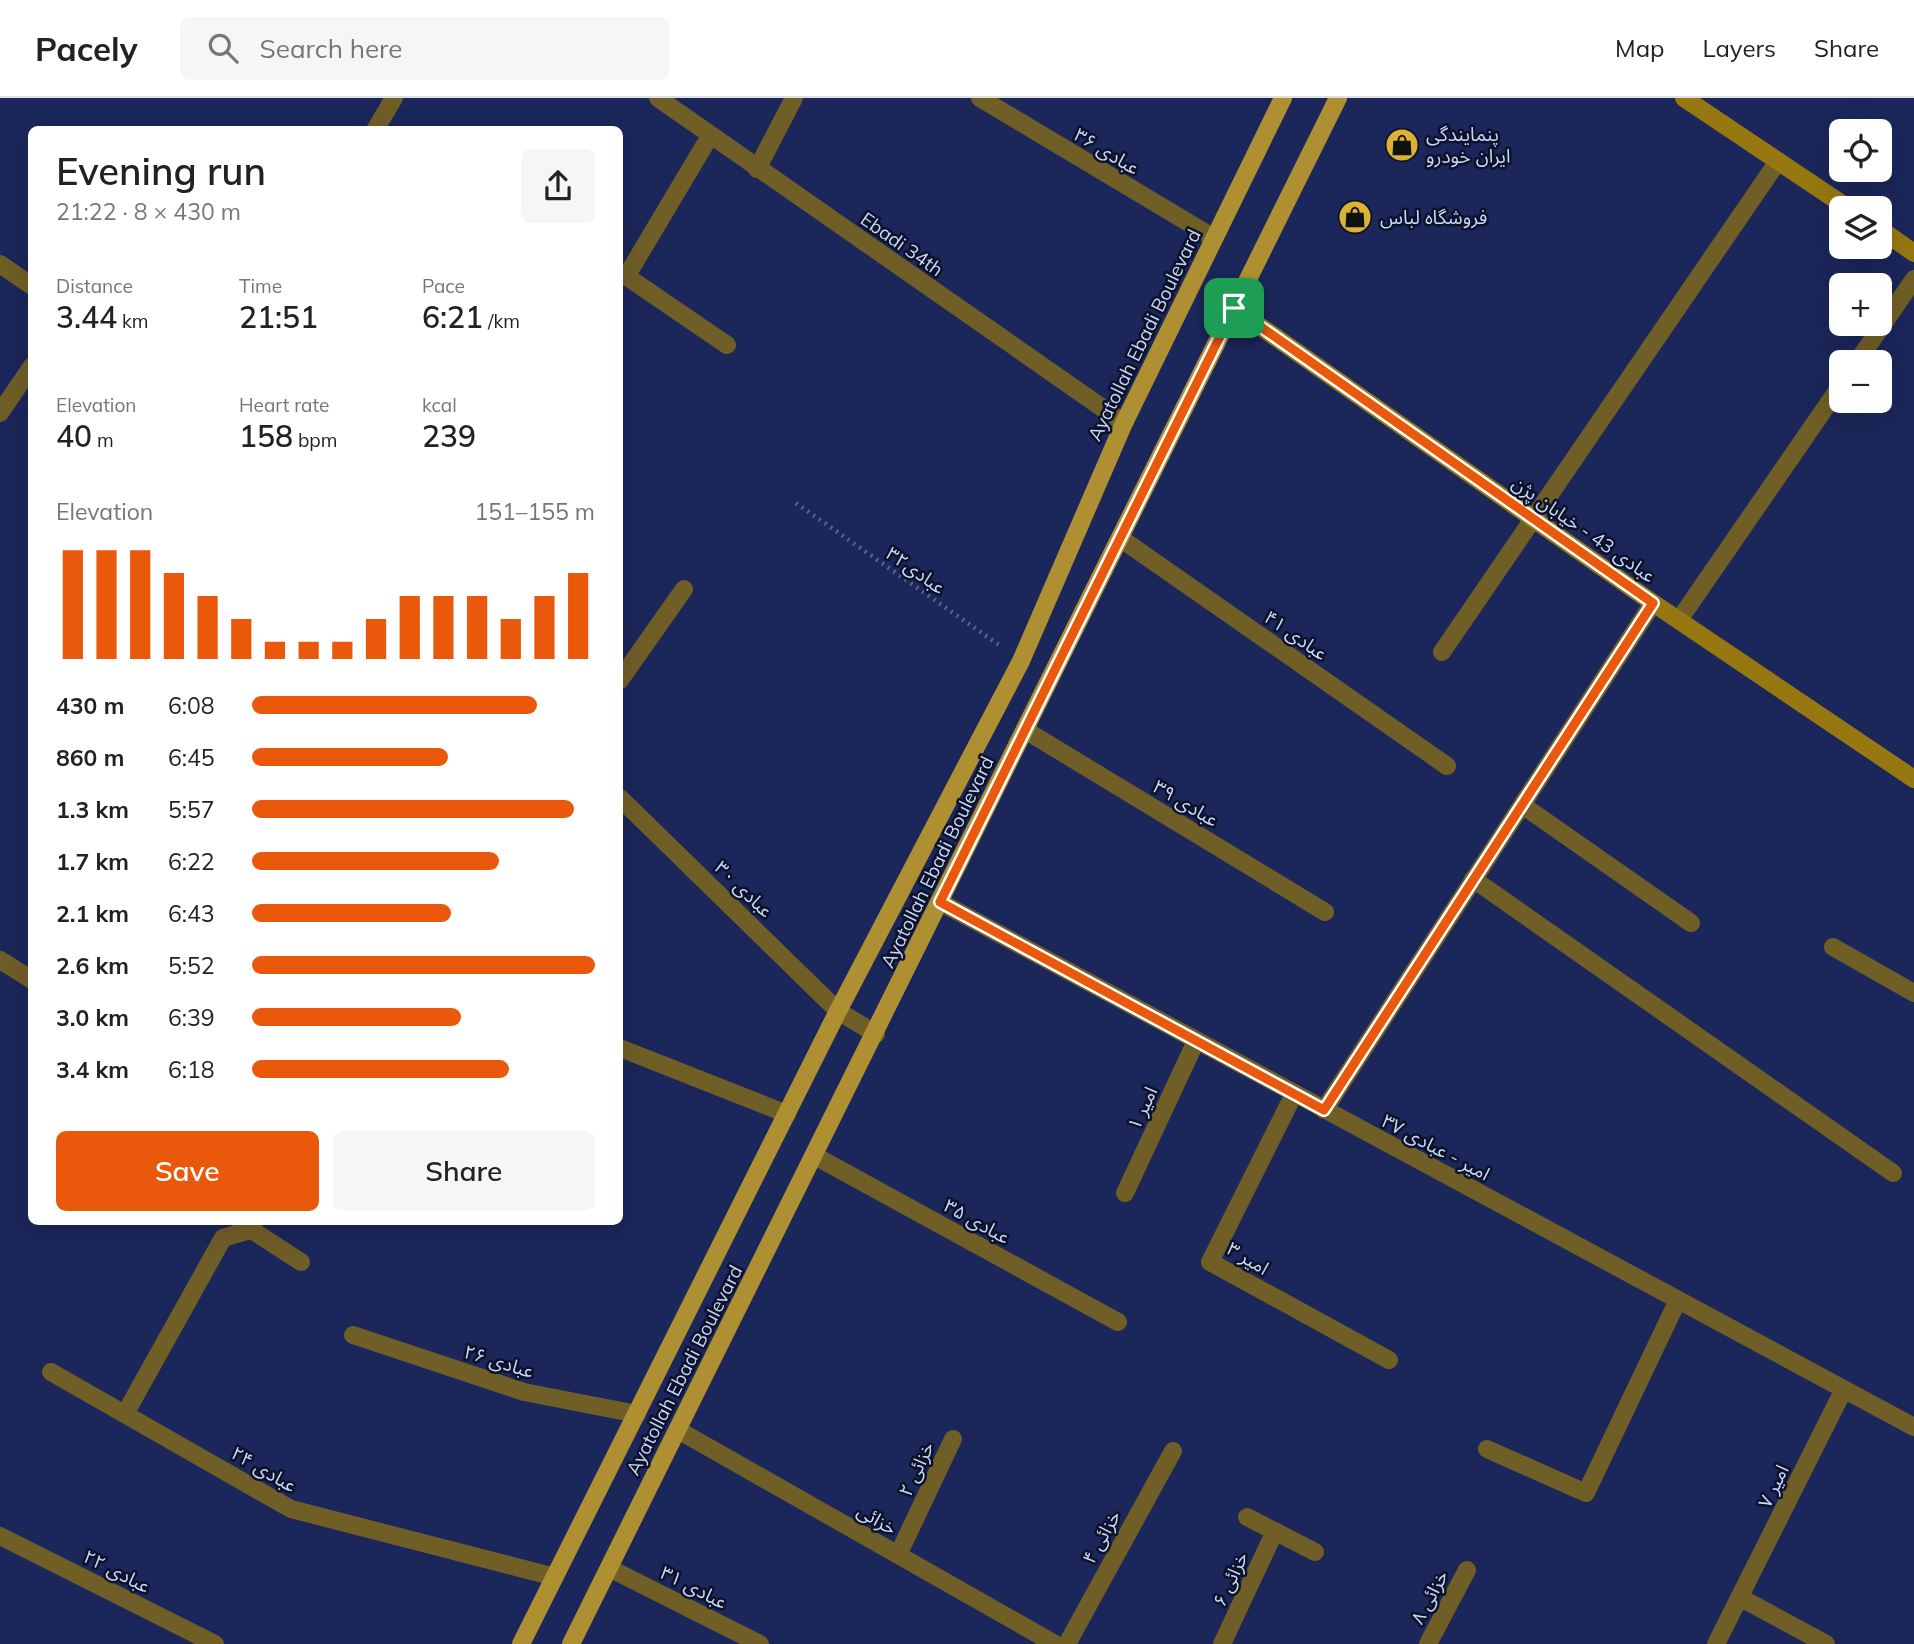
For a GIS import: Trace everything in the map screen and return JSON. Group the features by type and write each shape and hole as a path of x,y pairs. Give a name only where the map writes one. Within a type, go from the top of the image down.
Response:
{"main road":[{"name":"Ayatollah Ebadi Boulevard","path":"521,1644 838,1011 1021,661 1124,423 1283,98"},
{"name":"Ayatollah Ebadi Boulevard","path":"571,1644 876,1034 1338,98"}],"street":[{"path":"378,126 394,98"},
{"name":"Ebadi 34th","path":"657,98 1124,423"},
{"path":"757,169 794,98"},
{"name":"عبادی ۳۶","path":"980,98 1214,238"},
{"path":"1684,98 1830,196"},
{"path":"710,136 623,275 727,345"},
{"path":"1442,652 1778,161"},
{"path":"1892,237 1914,253"},
{"path":"0,264 28,283"},
{"path":"1865,350 1914,279"},
{"name":"عبادی 43 - خیابان پژن","path":"1234,308 1653,603 1912,774"},
{"path":"0,413 28,372"},
{"path":"1679,620 1829,402"},
{"name":"عبادی ۴۱","path":"1121,538 1447,766"},
{"path":"623,676 684,589"},
{"path":"1324,1110 1653,603"},
{"name":"عبادی ۳۹","path":"1025,730 1325,912"},
{"name":"عبادی ۳۰","path":"623,801 838,1011 876,1034"},
{"path":"1522,805 1691,922"},
{"path":"1473,879 1893,1173"},
{"name":"امیر - عبادی ۳۷","path":"940,902 1914,1427"},
{"path":"1833,947 1914,993"},
{"path":"0,960 28,978"},
{"name":"امیر ۱","path":"1125,1193 1196,1041"},
{"path":"623,1049 787,1114"},
{"name":"امیر ۳","path":"1294,1094 1210,1262 1389,1360"},
{"name":"عبادی ۳۵","path":"815,1156 1118,1322"},
{"path":"125,1414 223,1238 246,1225"},
{"path":"249,1225 301,1262"},
{"path":"1487,1448 1586,1493 1677,1301"},
{"name":"عبادی ۲۶","path":"353,1335 524,1392 637,1413"},
{"name":"عبادی ۲۴","path":"51,1372 291,1509 555,1577"},
{"name":"امیر ۷","path":"1716,1644 1843,1391"},
{"name":"خزائی","path":"678,1430 1055,1644"},
{"name":"خزائی ۲","path":"898,1555 953,1439"},
{"name":"خزائی ۴","path":"1067,1644 1172,1451"},
{"path":"1247,1517 1315,1552"},
{"name":"خزائی ۶","path":"1222,1644 1275,1531"},
{"name":"عبادی ۲۲","path":"0,1536 215,1644"},
{"name":"عبادی ۳۱","path":"609,1568 760,1644"},
{"name":"خزائی ۸","path":"1427,1644 1467,1570"},
{"path":"1741,1598 1826,1644"}],"path":[{"name":"عبادی۳۲","path":"796,503 1021,661"}],"place":[{"name":"پنمایندگی ایران خودرو","path":"1402,145"},
{"name":"فروشگاه لباس","path":"1355,217"}],"route":[{"path":"1234,308 1653,603 1324,1110 940,902 1234,308"}]}
